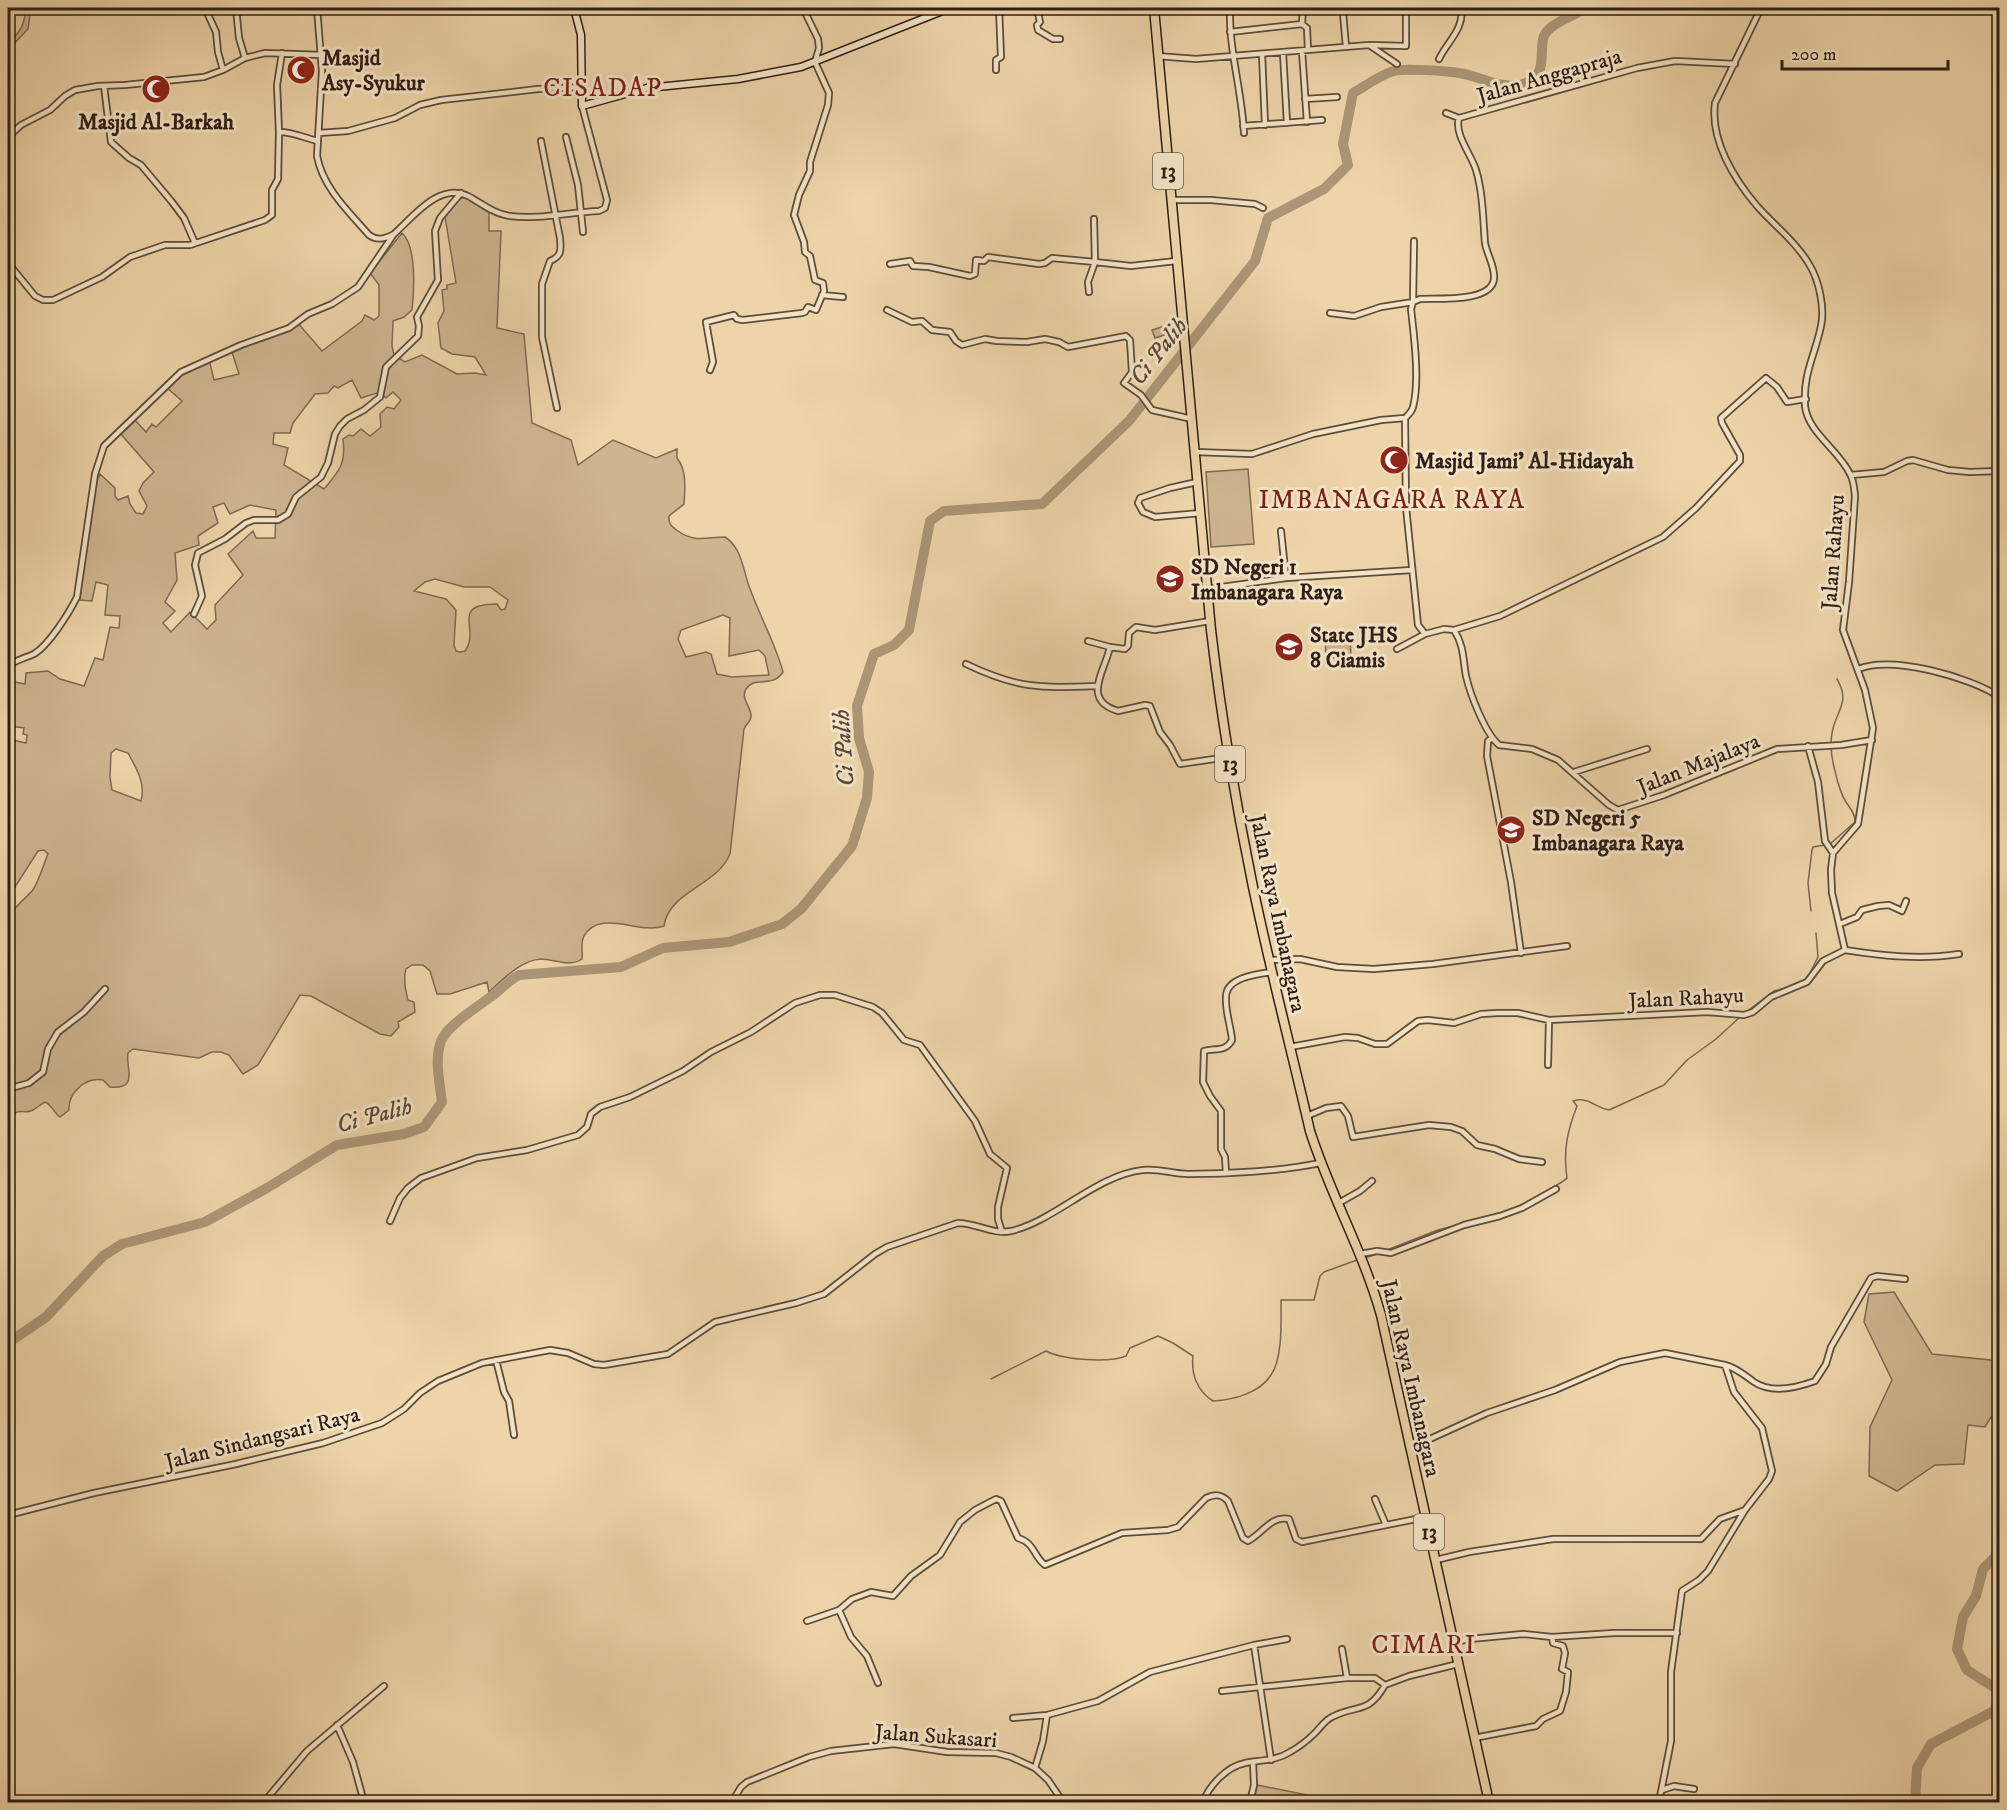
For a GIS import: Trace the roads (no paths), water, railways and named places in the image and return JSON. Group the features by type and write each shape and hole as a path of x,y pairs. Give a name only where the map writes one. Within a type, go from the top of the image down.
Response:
{"highway":[{"name":"Jalan Raya Imbanagara","path":"1154,8 1210,621 1228,757 1252,885 1307,1116 1320,1163 1362,1258 1381,1315 1489,1803"}],"street":[{"path":"206,8 216,32 218,52 224,70"},
{"path":"236,8 239,38 245,58"},
{"path":"317,8 322,55 317,156 319,165 331,190 373,238 387,238 394,234 438,196 445,194 461,193 508,216 526,217 602,210 607,204 582,106 581,32 574,8"},
{"path":"710,370 713,362 706,322 734,315 737,319 743,320 805,312 808,306 816,310 824,291 823,283 815,280 810,256 805,252 804,242 794,215 799,195 810,171 810,162 828,105 829,93 815,62 819,48 818,39 803,8"},
{"path":"582,106 647,88 738,79 780,72 815,62 950,8"},
{"path":"996,70 996,60 1001,57 999,8"},
{"path":"1037,8 1040,22 1037,25 1038,30 1053,39 1060,39"},
{"path":"1234,8 1230,10 1230,32 1244,133"},
{"path":"1302,24 1303,8"},
{"path":"1157,56 1196,58 1369,45 1405,47 1407,44 1406,8"},
{"path":"1439,59 1458,30 1462,18 1461,8"},
{"name":"Jalan Rahayu","path":"1761,8 1715,103 1714,110 1722,153 1757,206 1795,244 1810,265 1821,300 1822,323 1806,374 1806,412 1812,425 1844,463 1851,475 1855,496 1843,630 1858,669 1872,717 1872,740 1858,824 1833,853"},
{"path":"1343,13 1346,47"},
{"path":"1230,32 1302,24 1307,28 1308,50"},
{"path":"1369,45 1397,64"},
{"path":"1388,57 1392,46"},
{"path":"1302,51 1307,122"},
{"path":"8,263 35,296 43,300 53,300 102,277 130,257 165,245 183,246 195,243 271,216 272,190 278,179 277,85 282,52"},
{"path":"8,137 21,125 50,110 70,93 104,86 192,78 224,70 245,58 265,53 322,55"},
{"path":"1283,53 1287,123"},
{"path":"1262,54 1265,124"},
{"name":"Jalan Anggapraja","path":"1413,302 1420,299 1475,296 1488,290 1494,279 1493,267 1485,244 1485,228 1477,176 1458,128 1459,118 1637,68 1675,61 1735,64"},
{"path":"104,86 111,142 141,165 172,202 184,218 195,243"},
{"path":"319,133 348,131 395,117 420,105 441,100 538,88 582,87"},
{"path":"1305,99 1337,97"},
{"path":"1446,113 1459,118"},
{"path":"1243,126 1322,120"},
{"path":"279,132 295,132 304,138 318,141"},
{"path":"566,137 578,184 583,232"},
{"path":"541,141 561,253 546,267 541,297 542,337 557,408"},
{"path":"194,614 202,596 195,565 198,553 225,539 246,523 254,520 278,520 284,517 296,497 321,477 328,463 335,434 340,426 380,397 386,367 418,336 417,317 438,280 435,231 437,223 461,193"},
{"path":"1171,200 1211,200 1255,204 1263,208"},
{"path":"1089,292 1088,282 1095,262 1094,219"},
{"path":"8,666 36,653 63,621 77,597 95,474 104,446 182,372 241,345 290,328 308,314 332,304 358,287 394,234"},
{"path":"1195,452 1252,454 1313,434 1380,420 1405,418 1411,412 1414,400 1415,361 1411,309 1414,241"},
{"path":"890,264 910,261 913,266 970,276 975,274 976,260 984,261 988,257 1039,264 1052,258 1131,266 1176,261"},
{"path":"822,295 843,297"},
{"path":"1330,313 1354,316 1382,307 1413,302"},
{"path":"886,310 907,320 922,321 932,330 950,332 962,345 985,339 1027,342 1045,339 1068,347 1126,336 1130,340 1132,372 1124,383 1144,398 1147,405 1154,411 1192,419"},
{"path":"1397,649 1425,634 1444,629 1454,630 1506,613 1605,563 1642,548 1677,526 1740,460 1740,455 1721,418 1762,380 1769,378 1787,402 1806,399"},
{"path":"1405,418 1406,507 1416,619 1420,630 1425,634"},
{"path":"1851,475 1884,472 1907,460 1948,470 2000,471"},
{"path":"1198,482 1157,492 1140,498 1138,503 1143,512 1155,516 1201,513"},
{"path":"1281,531 1286,578"},
{"path":"1208,590 1286,578 1412,570"},
{"path":"1088,641 1125,649 1128,646 1129,633 1136,627 1155,630 1210,621"},
{"path":"1454,630 1461,645 1469,687 1492,738 1488,741 1487,756 1510,876 1521,953"},
{"path":"1110,647 1097,686 1100,700 1111,709 1118,711 1150,706 1160,732 1180,764 1228,757"},
{"path":"966,664 998,679 1035,687 1097,686"},
{"path":"1858,669 1867,665 1887,665 1945,674 1987,689 2000,697"},
{"name":"Jalan Majalaya","path":"1492,738 1499,745 1516,746 1544,753 1558,760 1609,805 1618,810 1664,795 1767,752 1786,747 1841,745 1872,740"},
{"path":"1809,746 1818,782 1826,845 1833,853 1831,883 1845,950 1900,957 1959,954"},
{"path":"1574,772 1647,749"},
{"path":"1840,924 1857,916 1862,910 1878,906 1892,906 1902,911 1906,901"},
{"path":"1270,960 1300,958 1337,967 1374,969 1567,946"},
{"name":"Jalan Rahayu","path":"1290,1047 1345,1037 1358,1038 1375,1044 1387,1044 1413,1024 1423,1020 1454,1023 1482,1014 1518,1012 1549,1020 1707,1012 1742,1015 1753,1012 1771,997 1793,990 1807,982 1823,961 1845,950"},
{"path":"1226,1173 1225,1157 1221,1149 1221,1110 1203,1082 1204,1053 1205,1050 1221,1050 1232,1040 1225,996 1230,987 1243,978 1273,972"},
{"path":"8,1089 28,1083 43,1072 48,1049 58,1032 84,1012 105,988"},
{"path":"390,1221 400,1198 408,1188 422,1178 477,1158 527,1150 578,1135 587,1127 591,1114 600,1107 630,1097 683,1071 711,1052 751,1032 795,1003 811,997 828,995 835,995 873,1007 882,1013 904,1040 920,1045 975,1121 990,1154 1007,1168 998,1207 998,1219 1002,1232 1012,1231 1033,1222 1102,1184 1145,1169 1186,1174 1226,1173 1320,1163"},
{"path":"1548,1065 1549,1020"},
{"path":"1307,1116 1326,1108 1341,1106 1348,1116 1353,1137 1442,1125 1462,1131 1477,1145 1495,1149 1519,1159 1542,1162"},
{"path":"1337,1204 1372,1181"},
{"path":"1362,1258 1379,1251 1387,1253 1464,1225 1500,1216 1522,1208 1556,1189"},
{"name":"Jalan Sindangsari Raya","path":"8,1515 94,1493 236,1464 323,1443 382,1423 404,1409 438,1381 465,1368 496,1360 550,1350 568,1353 586,1362 604,1365 655,1357 677,1349 715,1322 824,1294 874,1254 894,1245 958,1222 969,1222 1002,1232"},
{"path":"1410,1448 1487,1413 1555,1390 1620,1362 1665,1353 1725,1365 1768,1388 1787,1388 1815,1381 1826,1364 1831,1347 1871,1278 1877,1276 1905,1279"},
{"path":"496,1360 504,1392 509,1401 514,1435"},
{"path":"1659,1803 1671,1741 1671,1672 1682,1591 1685,1587 1700,1580 1708,1571 1772,1471 1762,1428 1734,1392 1725,1365"},
{"path":"807,1621 839,1610 848,1601 871,1592 890,1596 896,1594 911,1576 940,1556 960,1522 975,1510 996,1499 1003,1504 1018,1538 1028,1541 1041,1563 1045,1565 1116,1534 1178,1527 1206,1498 1212,1496 1224,1497 1228,1500 1245,1540 1252,1539 1267,1525 1283,1518 1289,1519 1296,1539 1302,1542 1426,1517"},
{"path":"1375,1499 1386,1525"},
{"path":"1435,1560 1469,1552 1553,1539 1701,1539 1720,1519 1745,1510"},
{"path":"839,1610 851,1637 867,1656 878,1683"},
{"path":"1453,1642 1523,1634 1552,1637 1626,1632 1677,1633"},
{"path":"1474,1738 1536,1726 1543,1719 1560,1711 1566,1692 1568,1672 1562,1669 1565,1653 1563,1646 1553,1643 1552,1637"},
{"path":"1013,1718 1047,1715 1105,1698 1150,1672 1254,1645 1287,1639"},
{"path":"1254,1645 1271,1760"},
{"path":"1342,1649 1347,1678"},
{"path":"1203,1803 1207,1792 1232,1768 1271,1760 1290,1752 1332,1717 1368,1706 1379,1696 1385,1685 1409,1676 1458,1664"},
{"path":"1222,1691 1347,1678 1375,1678 1385,1685"},
{"path":"264,1803 303,1755 384,1686"},
{"path":"1035,1768 1043,1741 1047,1715"},
{"path":"337,1725 348,1747 364,1803"},
{"name":"Jalan Sukasari","path":"732,1803 741,1787 753,1779 809,1757 853,1748 894,1744 947,1752 996,1753 1023,1761 1048,1780 1060,1802"},
{"path":"1250,1803 1254,1785 1253,1762"},
{"path":"1662,1790 1674,1786 1694,1790"}],"waterway":[{"name":"Ci Palih","path":"8,1343 46,1317 103,1256 122,1244 205,1222 267,1188 337,1145 404,1134 424,1127 442,1102 438,1056 444,1035 462,1018 519,975 621,967 663,948 729,942 782,924 801,909 852,846 867,798 869,772 859,738 857,706 874,654 894,645 909,630 930,521 944,511 1042,504 1129,421 1255,261 1268,218 1324,189 1348,165 1343,144 1353,93 1384,75 1406,70 1453,72 1503,85 1521,85 1530,81 1538,73 1543,39 1549,29 1586,8"},
{"path":"1830,844 1855,822 1854,814 1839,787 1832,757 1832,733 1843,701 1843,694 1837,679"},
{"path":"1811,911 1808,883 1812,850 1813,847 1825,845"},
{"path":"1809,975 1818,957 1816,933"},
{"path":"1746,1012 1774,991 1793,986"},
{"path":"1512,1209 1567,1178 1565,1159 1567,1142 1577,1106 1573,1101 1588,1101 1609,1110 1664,1085 1687,1060 1716,1039 1740,1017"},
{"path":"1387,1250 1438,1230 1476,1220"},
{"path":"1365,1258 1380,1253"},
{"path":"991,1379 1046,1351 1063,1357 1098,1360 1118,1358 1126,1356 1130,1348 1158,1336 1193,1356 1196,1382 1207,1397 1213,1401 1237,1397 1260,1387 1275,1368 1280,1339 1281,1300 1314,1300 1320,1276 1324,1272 1357,1260"},
{"path":"2000,1552 1983,1569 1976,1596 1963,1617 1957,1649 1967,1670 2000,1691"},
{"path":"1915,1802 1917,1768 1931,1744 1994,1711 2000,1696"}],"place":[{"name":"Masjid Asy-Syukur","path":"301,70"},
{"name":"Masjid Al-Barkah","path":"156,89"},
{"name":"Masjid Jami' Al-Hidayah","path":"1394,460"},
{"name":"SD Negeri 1 Imbanagara Raya","path":"1170,579"},
{"name":"State JHS 8 Ciamis","path":"1289,647"},
{"name":"SD Negeri 5 Imbanagara Raya","path":"1511,830"}],"district":[{"name":"CISADAP","path":"603,87"},
{"name":"IMBANAGARA RAYA","path":"1392,499"},
{"name":"CIMARI","path":"1424,1644"}]}
